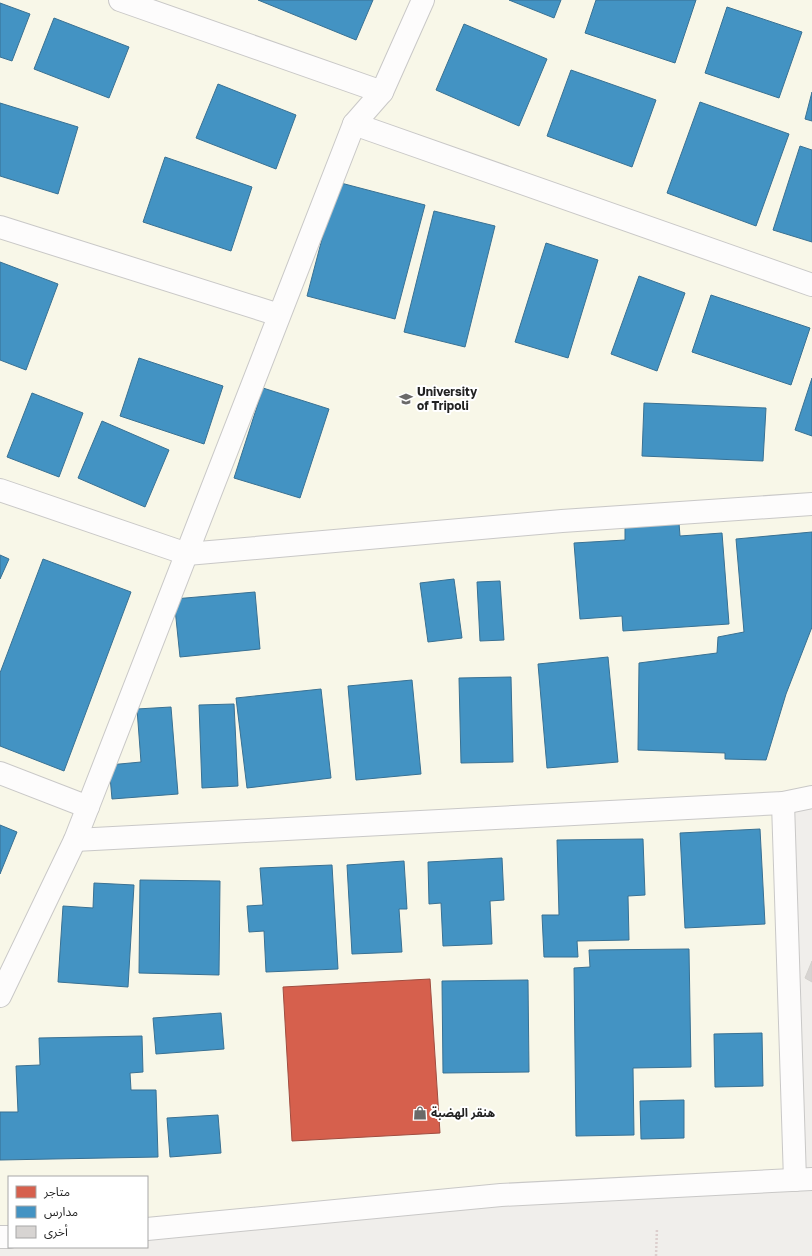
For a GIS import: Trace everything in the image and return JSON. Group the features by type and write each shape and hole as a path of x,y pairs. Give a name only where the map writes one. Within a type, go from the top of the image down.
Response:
{"street":[{"path":"120,0 382,92"},
{"path":"0,996 75,840 354,124 382,92 423,0"},
{"path":"354,124 812,285"},
{"path":"0,227 279,315"},
{"path":"0,490 187,554 562,521 812,504"},
{"path":"0,773 88,807"},
{"path":"75,840 783,802 812,797"},
{"path":"148,1229 501,1195 804,1179 783,802"}],"path":[{"path":"656,1256 657,1228"}],"shaded area":[{"name":"University of Tripoli","path":"0,0 812,0 812,797 783,802 795,1180 148,1229 148,1176 8,1176 8,1237 0,1237"}],"building: متاجر":[{"path":"430,979 440,1133 292,1141 283,987"}],"building: مدارس":[{"path":"258,0 373,0 356,40"},
{"path":"509,0 561,0 554,18"},
{"path":"596,0 696,0 675,63 585,33"},
{"path":"0,3 30,14 12,61 0,57"},
{"path":"727,7 802,32 779,98 705,73"},
{"path":"54,18 129,47 109,98 34,69"},
{"path":"464,24 547,59 519,126 436,90"},
{"path":"571,70 656,100 632,167 547,136"},
{"path":"218,84 296,115 276,169 196,138"},
{"path":"812,92 812,121 805,119"},
{"path":"700,102 789,134 756,226 667,193"},
{"path":"0,103 78,127 58,194 0,176"},
{"path":"800,146 812,150 812,242 773,230"},
{"path":"165,157 252,187 231,251 143,222"},
{"path":"337,182 425,205 395,319 307,296"},
{"path":"434,211 495,226 465,347 404,332"},
{"path":"546,243 598,260 568,358 515,342"},
{"path":"0,262 58,284 26,370 0,360"},
{"path":"639,276 685,293 657,371 611,354"},
{"path":"711,295 810,328 791,385 692,352"},
{"path":"139,358 223,386 204,444 120,416"},
{"path":"812,378 812,436 795,430"},
{"path":"263,388 329,409 300,498 234,478"},
{"path":"32,393 83,413 59,477 7,457"},
{"path":"644,403 766,408 763,461 642,456"},
{"path":"102,421 169,450 145,507 78,478"},
{"path":"679,523 680,536 722,533 729,624 623,631 622,616 580,619 574,543 625,540 625,527"},
{"path":"812,532 812,627 786,694 766,760 725,759 725,753 638,750 639,663 717,653 718,637 744,632 736,539"},
{"path":"0,555 9,559 0,579"},
{"path":"43,559 131,592 64,771 0,746 0,673"},
{"path":"454,579 462,638 428,642 420,583"},
{"path":"500,581 504,640 480,641 477,582"},
{"path":"255,592 260,649 180,657 174,599"},
{"path":"608,657 618,762 547,768 538,664"},
{"path":"511,677 513,762 461,763 459,678"},
{"path":"412,680 421,774 356,780 348,686"},
{"path":"321,689 331,778 247,788 236,698"},
{"path":"234,704 238,786 202,788 199,705"},
{"path":"171,707 178,794 112,799 109,765 141,762 137,709"},
{"path":"0,825 17,832 0,874"},
{"path":"760,829 765,924 685,928 680,833"},
{"path":"643,839 645,895 628,896 629,940 577,941 578,957 544,957 542,915 559,915 557,840"},
{"path":"502,858 504,900 490,901 492,944 443,946 441,903 429,904 428,862"},
{"path":"404,861 407,909 399,909 402,952 352,954 347,865"},
{"path":"332,865 338,969 266,972 264,931 249,932 247,906 263,905 260,868"},
{"path":"140,880 220,881 219,975 139,973"},
{"path":"94,883 134,885 128,987 58,982 63,906 93,908"},
{"path":"689,949 691,1067 633,1068 634,1135 576,1136 574,968 590,967 589,950"},
{"path":"528,980 529,1072 443,1073 442,981"},
{"path":"221,1013 224,1049 156,1054 153,1018"},
{"path":"762,1033 763,1086 715,1087 714,1034"},
{"path":"142,1036 143,1072 130,1073 131,1090 156,1090 158,1157 0,1160 0,1112 18,1112 16,1066 40,1065 39,1038"},
{"path":"684,1100 684,1138 641,1139 640,1101"},
{"path":"218,1115 221,1153 170,1157 167,1118"}],"building: أخرى":[{"path":"812,961 812,982 805,978"}],"place":[{"name":"University of Tripoli","path":"406,399"},
{"name":"هنقر الهضبة","path":"420,1113"}]}
